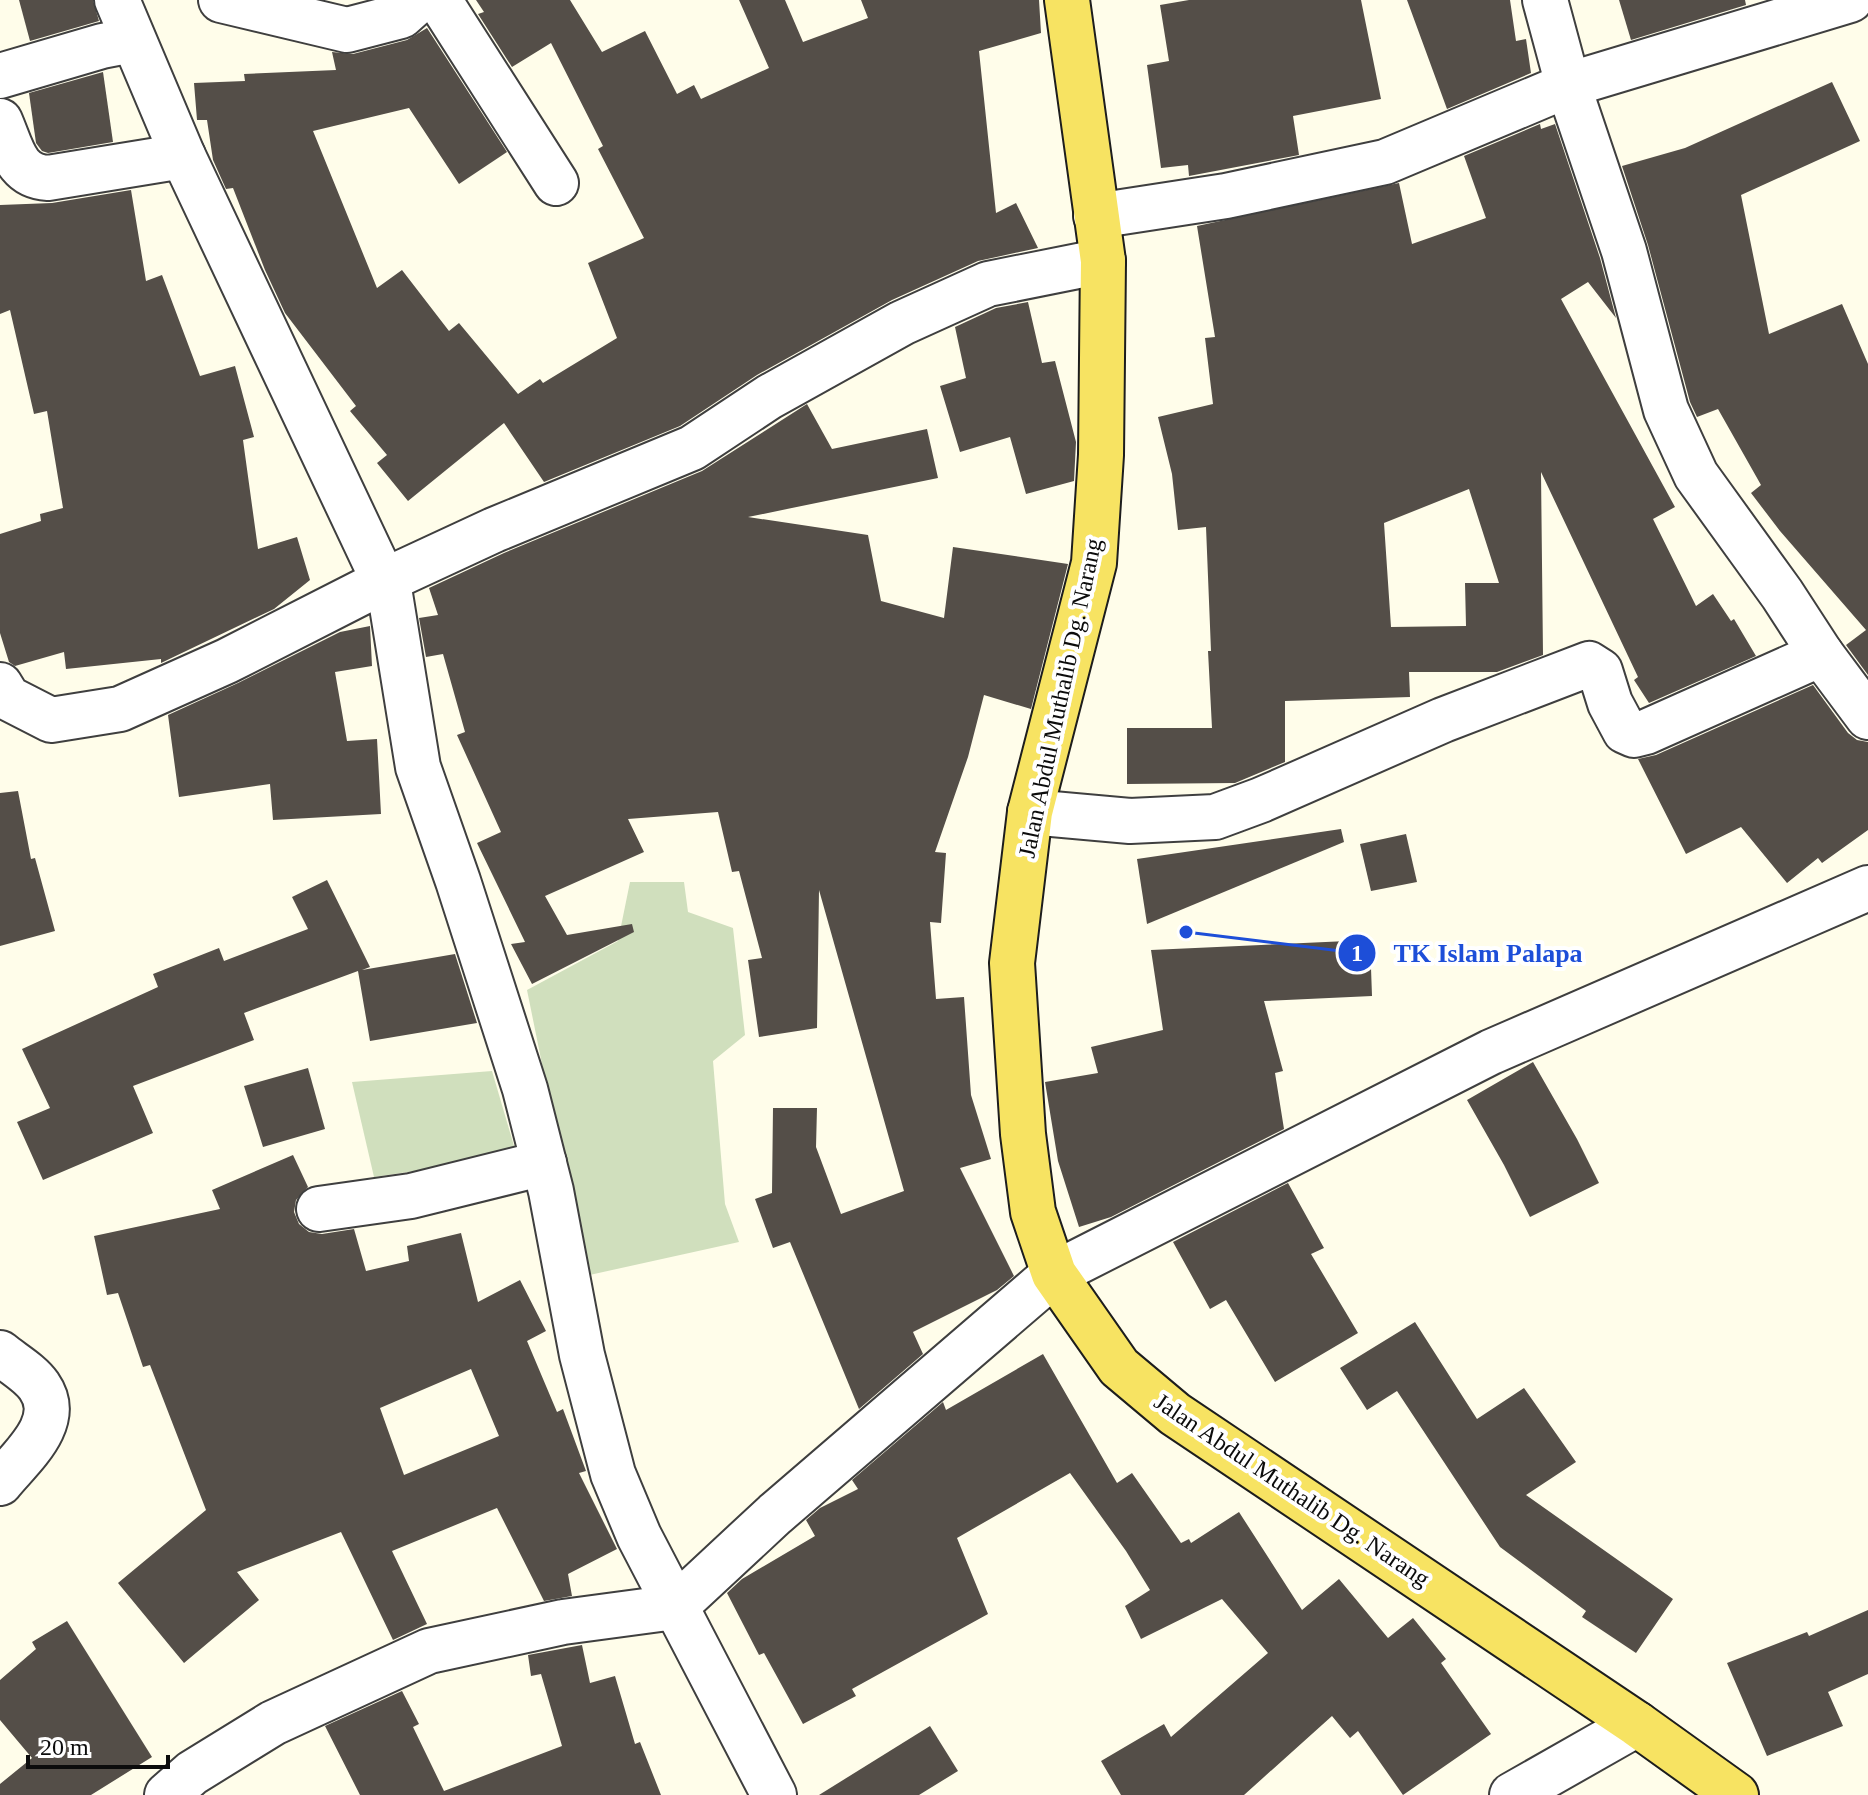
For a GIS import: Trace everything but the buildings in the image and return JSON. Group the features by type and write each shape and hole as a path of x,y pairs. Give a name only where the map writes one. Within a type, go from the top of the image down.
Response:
{"main road":[{"name":"Jalan Abdul Muthalib Dg. Narang","path":"1067,0 1103,261 1101,455 1094,563 1030,812 1012,963 1023,1134 1033,1212 1054,1274 1119,1367 1175,1414 1637,1724 1736,1795"}],"street":[{"path":"117,0 183,156 390,594 418,767 525,1089 544,1163 582,1355 613,1474 639,1536 774,1795"},
{"path":"221,0 347,30 401,16 419,0"},
{"path":"439,0 556,183"},
{"path":"1545,0 1568,85 1624,251 1666,410 1696,475 1868,717"},
{"path":"1096,216 1226,196 1385,162 1568,85 1850,0"},
{"path":"0,76 133,40"},
{"path":"0,121 21,169 32,177 48,178 183,156"},
{"path":"0,685 8,698 51,720 120,709 227,661 384,581 494,530 692,448 782,389 902,323 988,284 1103,261"},
{"path":"1030,812 1130,821 1215,817 1443,720 1589,664 1600,671 1610,703 1625,731 1634,735 1821,654"},
{"path":"167,1795 192,1773 273,1723 429,1651 563,1622 675,1607 775,1514 1054,1274 1491,1052 1868,888"},
{"path":"319,1209 411,1196 544,1163"},
{"path":"0,1353 38,1383 48,1403 42,1431 0,1483"},
{"path":"1512,1795 1637,1724"}],"green space":[{"path":"630,882 684,882 688,912 733,928 745,1035 713,1061 725,1204 739,1242 585,1276 527,990 618,941"},
{"path":"492,1071 517,1156 374,1177 352,1082"}],"place":[{"name":"TK Islam Palapa","path":"1186,932"}]}
